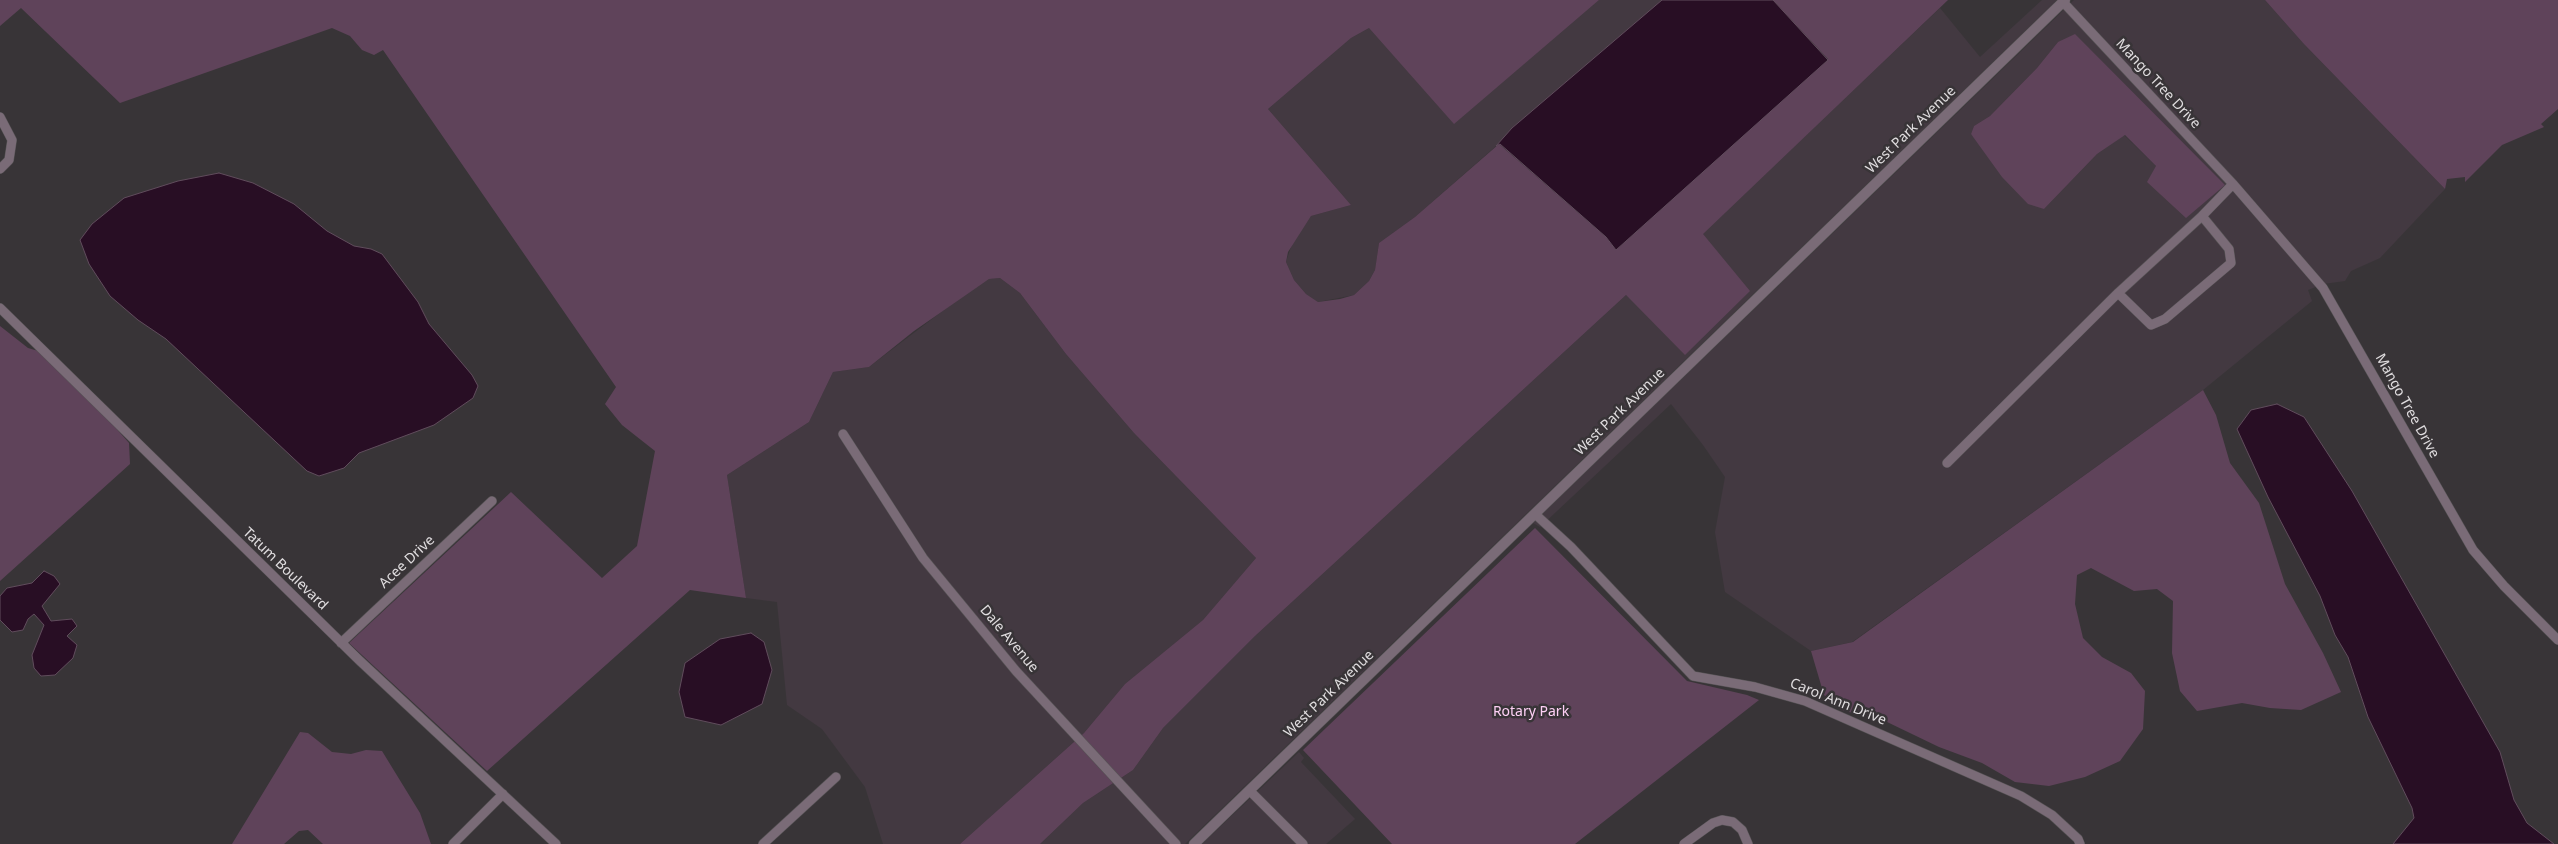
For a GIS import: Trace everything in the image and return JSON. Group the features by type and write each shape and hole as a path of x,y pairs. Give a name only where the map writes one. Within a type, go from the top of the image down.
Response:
{"street":[{"name":"Mango Tree Drive","path":"2064,1 2234,184 2323,288 2473,550 2504,586 2558,640"},
{"name":"West Park Avenue","path":"1194,844 2064,1"},
{"path":"0,117 12,140 9,160 0,169"},
{"path":"1947,463 2118,293 2234,184"},
{"path":"2118,293 2151,325 2165,320 2231,264 2229,249 2202,216"},
{"name":"Tatum Boulevard","path":"0,308 341,642 556,844"},
{"name":"Dale Avenue","path":"843,434 923,558 1016,671 1176,844"},
{"name":"Acee Drive","path":"341,642 492,501"},
{"name":"Carol Ann Drive","path":"1535,514 1571,547 1693,676 1754,687 1814,705 2021,796 2052,815 2078,839 2080,844"},
{"path":"762,844 836,776"},
{"path":"1250,791 1303,844"},
{"path":"453,844 503,794"},
{"path":"1684,844 1713,823 1722,820 1733,822 1742,830 1748,844"}],"shaded area":[{"path":"1599,0 1662,0 1512,128 1496,146 1415,217 1379,243 1375,270 1369,281 1354,295 1318,302 1306,294 1294,280 1286,262 1293,241 1311,216 1351,205 1268,109 1351,38 1369,28 1454,123"},
{"path":"1662,0 1773,0 1828,60 1616,250 1606,237 1500,144 1496,146 1512,128"},
{"path":"2042,0 2057,0 1185,844 1040,844 1083,803 1133,770 1163,728 1255,636 1626,295 1685,354 1749,291 1702,234 1940,8 1980,57"},
{"path":"2074,0 2265,0 2303,43 2445,189 2380,258 2351,271 2345,281 2323,284 2308,290 2312,301 2203,390 1852,642 1811,651 1725,592 1715,532 1725,477 1671,404 1540,527 1533,523","holes":["2058,42 2225,185 2156,166 2124,135 2097,154 2044,209 1971,134 1974,126 1990,116 2037,68"]},
{"path":"219,173 253,183 294,204 327,231 354,246 371,249 382,254 418,302 429,324 472,375 478,386 473,398 434,425 359,453 344,468 319,476 307,471 166,339 138,320 110,296 89,264 80,240 92,224 124,198 178,181"},
{"path":"1000,278 1020,293 1066,354 1134,433 1256,558 1203,620 1125,684 1084,733 960,844 883,844 865,787 822,729 787,705 777,602 746,598 727,475 809,422 833,372 869,367 961,297 989,279"},
{"path":"2277,404 2304,417 2352,491 2500,752 2514,800 2527,823 2554,844 2393,844 2414,818 2412,808 2368,717 2348,657 2335,635 2320,596 2268,497 2237,429 2251,410"},
{"path":"44,571 54,576 60,584 42,606 51,621 72,619 77,626 67,636 77,645 73,658 55,675 41,676 34,668 32,655 44,625 34,614 28,619 23,630 12,632 0,620 0,596 7,588 32,583"},
{"path":"751,633 764,642 772,670 762,704 721,725 685,717 679,692 685,663 720,639"},
{"path":"1299,752 1304,758 1301,762 1355,819 1326,844 1202,844"}],"green space":[{"path":"0,0 1599,0 1454,124 1369,28 1351,38 1268,109 1351,205 1311,216 1288,252 1286,262 1294,280 1306,294 1318,302 1354,295 1369,281 1375,270 1379,243 1415,217 1499,144 1606,237 1616,250 1828,59 1773,0 1948,0 1703,234 1750,291 1685,355 1626,295 1255,636 1163,728 1133,770 1083,803 1040,844 960,844 1084,733 1125,684 1203,620 1256,558 1134,433 1066,354 1020,293 1000,278 989,279 914,331 869,367 833,372 809,422 727,475 746,598 690,590 487,771 349,643 511,492 602,578 637,546 655,451 622,425 605,404 616,387 383,50 374,55 362,50 350,36 332,28 120,103 21,8 0,26"},
{"path":"2265,0 2558,0 2558,109 2541,124 2544,127 2502,145 2465,182 2465,177 2447,179 2445,189 2303,43"},
{"path":"2075,34 2225,185 2186,218 2147,182 2156,166 2125,135 2097,154 2044,209 2028,204 2002,177 1971,134 1974,126 1990,116 2037,68 2058,42"},
{"path":"0,326 28,348 52,355 129,443 130,464 0,581"},
{"path":"2203,390 2216,415 2230,463 2259,503 2285,584 2323,653 2341,692 2301,710 2270,708 2242,703 2197,711 2180,691 2172,653 2173,601 2157,589 2134,591 2091,568 2077,575 2075,604 2083,638 2102,657 2131,673 2145,691 2143,729 2120,761 2085,777 2049,786 2015,782 1982,763 1939,747 1885,721 1841,710 1824,695 1811,651 1853,642"},
{"name":"Rotary Park","path":"1535,528 1687,681 1747,695 1759,700 1575,844 1392,844 1303,750"},
{"path":"300,732 308,733 332,752 351,754 366,750 382,751 420,813 431,844 323,844 308,830 299,831 284,844 232,844"}]}
